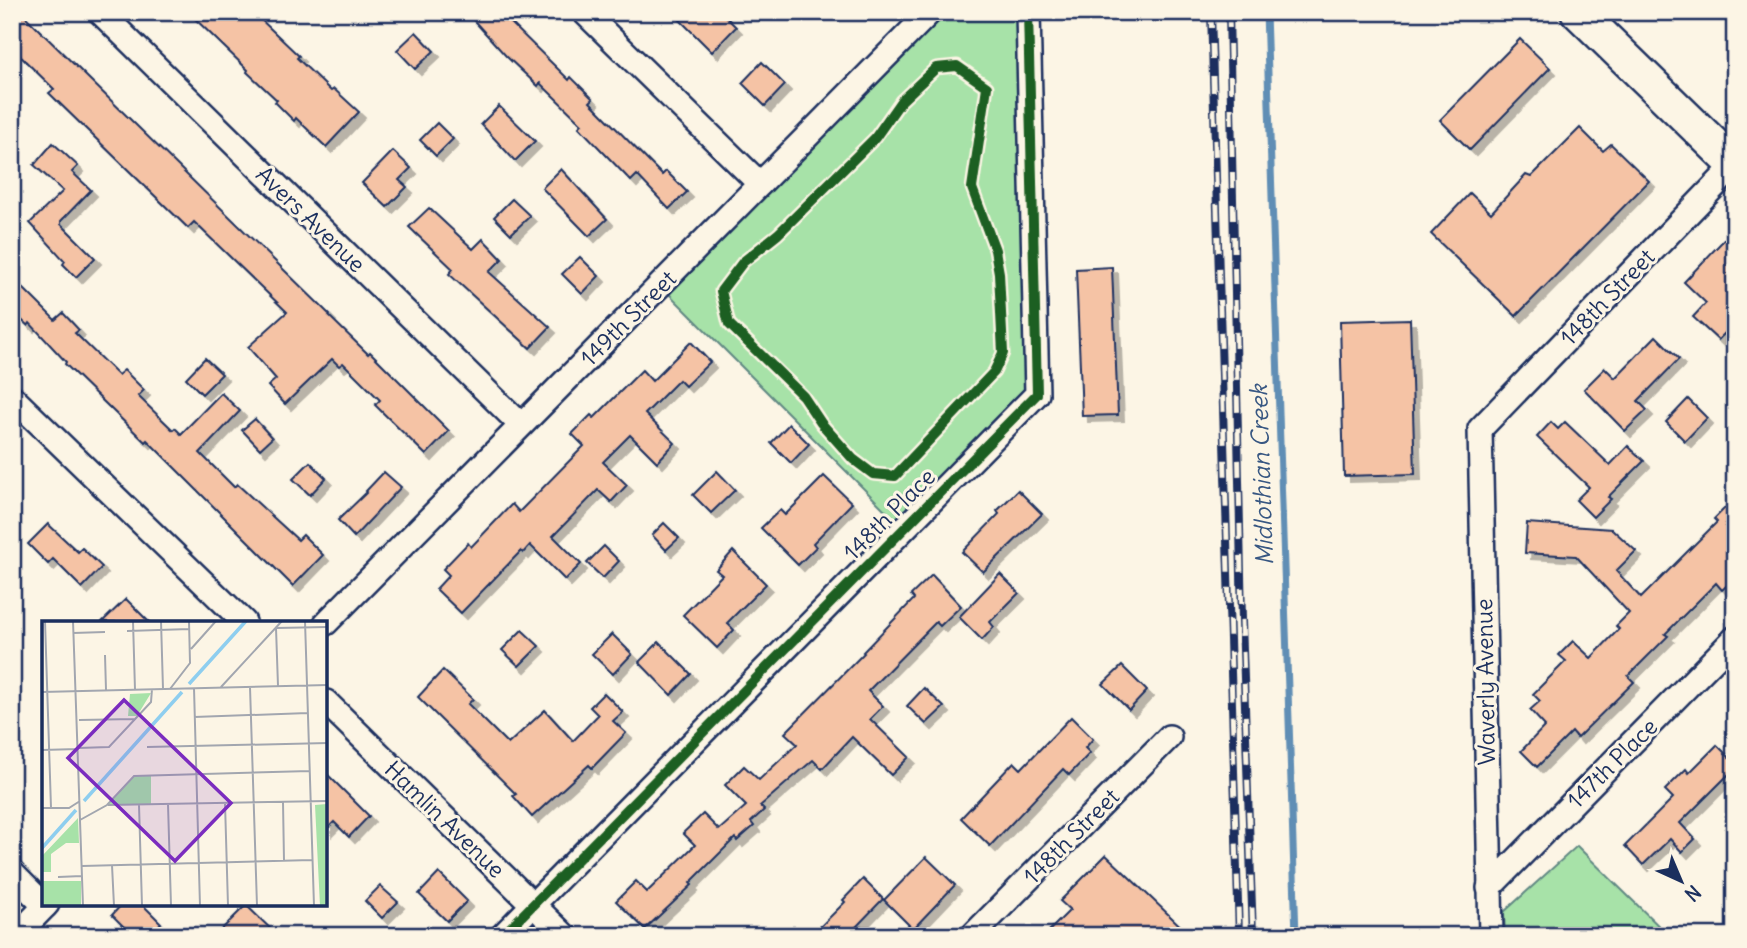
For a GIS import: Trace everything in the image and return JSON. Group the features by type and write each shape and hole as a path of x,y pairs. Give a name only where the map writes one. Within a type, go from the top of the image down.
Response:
{"main road":[{"path":"1578,12 1733,160"}],"street":[{"name":"Avers Avenue","path":"100,12 522,425"},
{"path":"584,12 760,184"},
{"name":"149th Street","path":"327,622 930,12"},
{"name":"148th Place","path":"502,936 1037,394 1028,12"},
{"name":"148th Street","path":"1480,429 1733,160"},
{"path":"12,397 243,621"},
{"name":"Waverly Avenue","path":"1480,429 1491,936"},
{"name":"147th Place","path":"1489,888 1735,638"},
{"name":"Hamlin Avenue","path":"327,703 565,936"},
{"name":"148th Street","path":"972,936 1170,737"},
{"path":"12,873 42,901"},
{"path":"16,936 45,906"}],"green space":[{"path":"930,12 1028,12 1037,394 904,529 660,285"},
{"path":"1577,846 1669,936 1505,936 1504,912"}],"building":[{"path":"12,12 21,12 449,431 426,455 375,405 380,400 343,363 339,366 332,359 285,404 268,386 276,379 248,347 287,312 194,222 188,228 49,93 54,89 12,48"},
{"path":"188,12 253,12 331,91 334,89 359,112 326,147 296,118 294,121 248,70"},
{"path":"466,12 500,12 569,80 571,77 593,99 590,102 662,175 666,171 687,192 669,209 637,175 631,181 579,127 582,124 540,83 538,86 506,56"},
{"path":"672,12 721,12 736,27 712,52"},
{"path":"416,32 434,51 415,69 397,50"},
{"path":"1520,39 1550,68 1470,150 1440,120"},
{"path":"762,62 785,85 765,106 742,83"},
{"path":"499,106 535,141 515,161 481,124"},
{"path":"437,123 453,139 436,156 420,140"},
{"path":"1580,128 1603,151 1611,144 1649,181 1516,316 1431,234 1470,193 1491,213 1526,175 1531,177"},
{"path":"53,143 78,166 72,172 91,190 61,221 95,258 76,277 30,223 63,191 34,165"},
{"path":"393,151 411,168 399,180 407,187 387,207 362,183"},
{"path":"561,169 607,219 589,236 542,188"},
{"path":"512,199 530,216 511,234 494,217"},
{"path":"429,208 473,249 483,239 502,259 489,272 550,327 530,348 449,274 453,269 409,227"},
{"path":"1735,228 1735,323 1718,340 1693,317 1706,303 1684,282"},
{"path":"580,257 599,276 582,294 562,274"},
{"path":"1112,267 1118,415 1082,416 1076,269"},
{"path":"12,277 55,320 63,313 79,330 75,333 118,375 124,370 144,390 138,396 173,430 175,428 181,434 221,393 240,411 200,453 234,487 237,484 298,540 303,535 323,555 293,586 147,440 145,442 65,364 30,323 28,326 12,311"},
{"path":"1410,319 1415,474 1344,476 1340,321"},
{"path":"1656,336 1679,359 1638,401 1647,410 1625,431 1584,389 1605,368 1615,378"},
{"path":"691,342 710,362 685,386 679,380 645,414 675,443 657,462 630,435 603,462 627,485 611,502 598,490 553,536 581,564 565,580 530,545 461,613 436,589 449,575 443,569 468,543 471,547 512,504 519,512 584,446 572,434 591,415 594,418 642,370 652,381"},
{"path":"205,358 222,374 202,394 186,378"},
{"path":"1688,399 1707,418 1685,441 1666,422"},
{"path":"255,419 272,438 260,449 242,430"},
{"path":"1551,422 1558,429 1565,422 1610,465 1628,446 1644,461 1608,497 1611,499 1593,517 1576,500 1589,487 1537,437"},
{"path":"789,424 809,444 791,463 771,443"},
{"path":"310,462 326,478 310,495 293,479"},
{"path":"717,471 735,490 711,513 693,495"},
{"path":"384,472 401,487 354,537 338,520"},
{"path":"824,476 852,503 813,543 816,547 798,565 761,528 780,510 785,515"},
{"path":"1018,490 1042,514 983,572 962,552"},
{"path":"1735,498 1735,578 1722,590 1716,583 1628,676 1634,682 1577,738 1572,732 1537,767 1521,751 1545,726 1530,710 1540,701 1533,694 1566,661 1559,655 1573,641 1591,658 1619,629 1616,626 1629,613 1576,556 1525,553 1527,523 1612,529 1636,551 1616,571 1641,598 1717,522 1714,519"},
{"path":"664,523 679,538 666,550 652,535"},
{"path":"48,524 78,552 82,548 102,567 82,588 53,559 48,564 28,544"},
{"path":"604,546 619,561 603,578 587,563"},
{"path":"733,551 766,584 727,623 734,630 717,648 683,615 722,575 716,570"},
{"path":"1000,574 1019,593 990,622 994,627 982,640 959,617"},
{"path":"932,575 961,606 940,626 936,622 868,691 883,706 870,719 909,757 891,775 852,737 822,769 813,760 760,806 764,810 751,822 754,826 737,841 735,838 690,883 692,885 645,929 616,901 636,881 647,892 695,845 683,833 703,814 719,830 746,806 725,785 744,766 759,780 797,744 785,733 864,653 914,599 911,595"},
{"path":"126,599 148,621 103,621"},
{"path":"522,630 539,646 519,666 502,650"},
{"path":"612,634 632,654 613,674 592,654"},
{"path":"659,642 691,674 671,695 639,662"},
{"path":"1122,666 1147,691 1129,710 1103,684"},
{"path":"443,670 473,699 468,704 508,744 545,710 573,741 598,715 590,707 604,693 623,712 613,721 626,733 592,768 589,765 532,817 513,796 516,794 418,697"},
{"path":"924,688 944,707 926,724 907,706"},
{"path":"1071,717 1093,739 1085,748 1090,753 1069,775 1063,769 990,846 961,818 1014,762 1021,769"},
{"path":"1717,745 1735,763 1735,768 1680,823 1695,839 1682,852 1670,839 1643,865 1625,846 1673,798 1665,790 1686,769 1689,773"},
{"path":"327,774 369,816 349,837 334,822 327,829"},
{"path":"1106,855 1191,936 1044,936 1070,910 1060,901"},
{"path":"926,857 955,885 913,929 884,900"},
{"path":"439,873 467,901 447,921 419,894"},
{"path":"863,879 883,899 856,927 865,936 811,936 845,902 843,900"},
{"path":"380,886 398,902 382,918 365,901"},
{"path":"120,906 144,906 161,923 149,936 133,936 112,915"},
{"path":"247,906 278,936 215,936"}],"waterway":[{"name":"Midlothian Creek","path":"1266,12 1296,936"}],"railway":[{"path":"1211,12 1239,936"},
{"path":"1229,12 1242,621 1253,936"}],"cycle path":[{"path":"502,936 1037,394 1028,12"},
{"path":"957,66 987,87 972,188 995,250 999,273 1003,353 994,372 895,476 873,474 853,459 821,423 803,396 729,324 721,291 743,262 778,234 875,138 901,101 936,68 957,66"}]}
